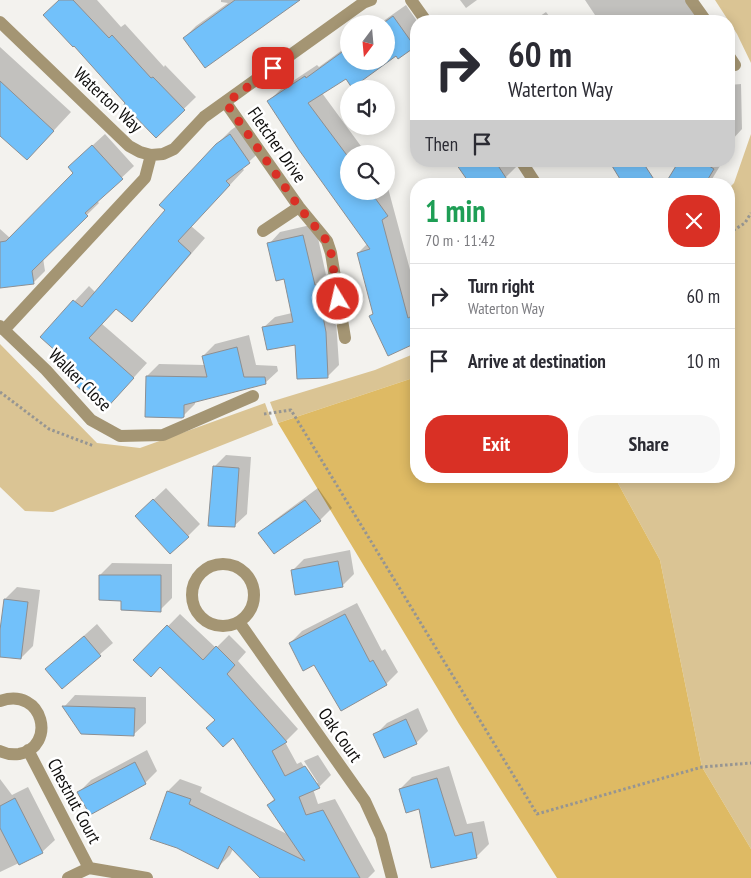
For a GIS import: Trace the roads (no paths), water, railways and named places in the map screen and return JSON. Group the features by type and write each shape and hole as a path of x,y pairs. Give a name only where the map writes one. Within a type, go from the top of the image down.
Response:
{"street":[{"name":"Waterton Way","path":"0,22 129,146 151,155 162,154 174,149 204,117 363,3 371,0"},
{"path":"412,0 422,15"},
{"path":"691,0 702,15"},
{"name":"Fletcher Drive","path":"226,103 299,207 327,241 331,253 345,338"},
{"name":"Walker Close","path":"151,155 145,178 2,328 46,370 91,420 120,436 163,435 253,396"},
{"path":"524,167 532,178"},
{"name":"Fletcher Drive","path":"263,231 299,207"},
{"path":"226,563 239,567 249,576 254,588 254,601 249,613 239,622 227,626 214,624 202,618 194,608 192,595 194,582 202,571 214,565 226,563"},
{"name":"Oak Court","path":"239,622 365,801 381,836 392,878"},
{"name":"Chestnut Court","path":"0,701 8,698 18,698 27,701 40,715 42,724 37,742 28,750 12,754 0,751"},
{"name":"Chestnut Court","path":"28,750 89,868"},
{"name":"Chestnut Court","path":"68,878 89,868 147,878"}]}
